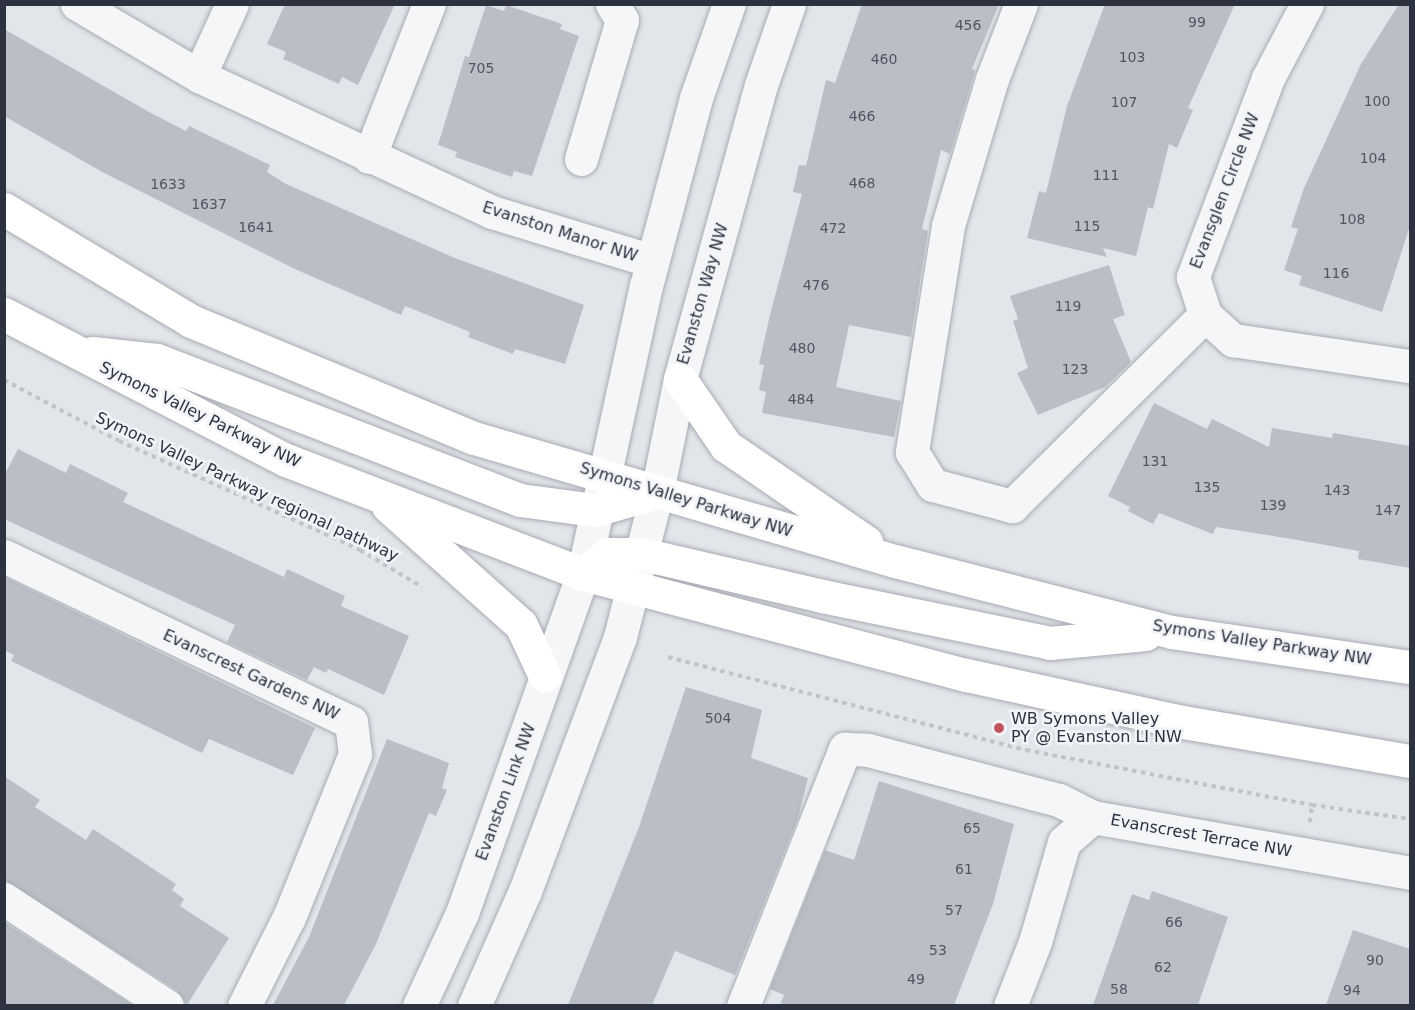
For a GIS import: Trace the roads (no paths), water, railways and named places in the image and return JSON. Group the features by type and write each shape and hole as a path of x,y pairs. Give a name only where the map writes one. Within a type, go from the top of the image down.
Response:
{"main road":[{"name":"Symons Valley Parkway NW","path":"4,209 191,321 474,438 895,561 1172,632 1410,667"},
{"name":"Symons Valley Parkway NW","path":"4,314 71,351 286,460 583,574 988,680 1172,720 1410,761"},
{"path":"71,351 157,360 520,500 595,510 657,492"},
{"path":"680,379 726,446 895,561"},
{"path":"373,493 521,625 545,676"},
{"path":"583,574 607,554 642,554 822,596 1050,643 1172,632"}],"street":[{"name":"Evanston Manor NW","path":"77,4 199,76 369,157 492,212 652,261"},
{"path":"199,76 232,4"},
{"path":"369,157 429,4"},
{"path":"581,159 622,20 612,4"},
{"path":"583,574 602,474 652,261 696,98 729,4"},
{"name":"Evanston Way NW","path":"634,588 657,492 680,379 761,85 789,4"},
{"path":"1021,4 992,79 948,226 912,452 933,485 1012,506 1205,315 1233,340 1410,366"},
{"name":"Evansglen Circle NW","path":"1205,315 1193,277 1268,78 1307,4"},
{"name":"Evanscrest Gardens NW","path":"4,556 351,722 355,754 289,917 244,1005"},
{"name":"Evanston Link NW","path":"419,1005 462,913 524,748 545,676 583,574"},
{"path":"474,1005 529,880 614,655 634,588"},
{"path":"742,1005 845,749 868,750 1059,800 1093,817"},
{"name":"Evanscrest Terrace NW","path":"1010,1005 1035,942 1064,842 1093,817 1410,873"},
{"path":"4,899 167,1005"}],"place":[{"name":"WB Symons Valley PY @ Evanston LI NW","path":"999,728"}]}
